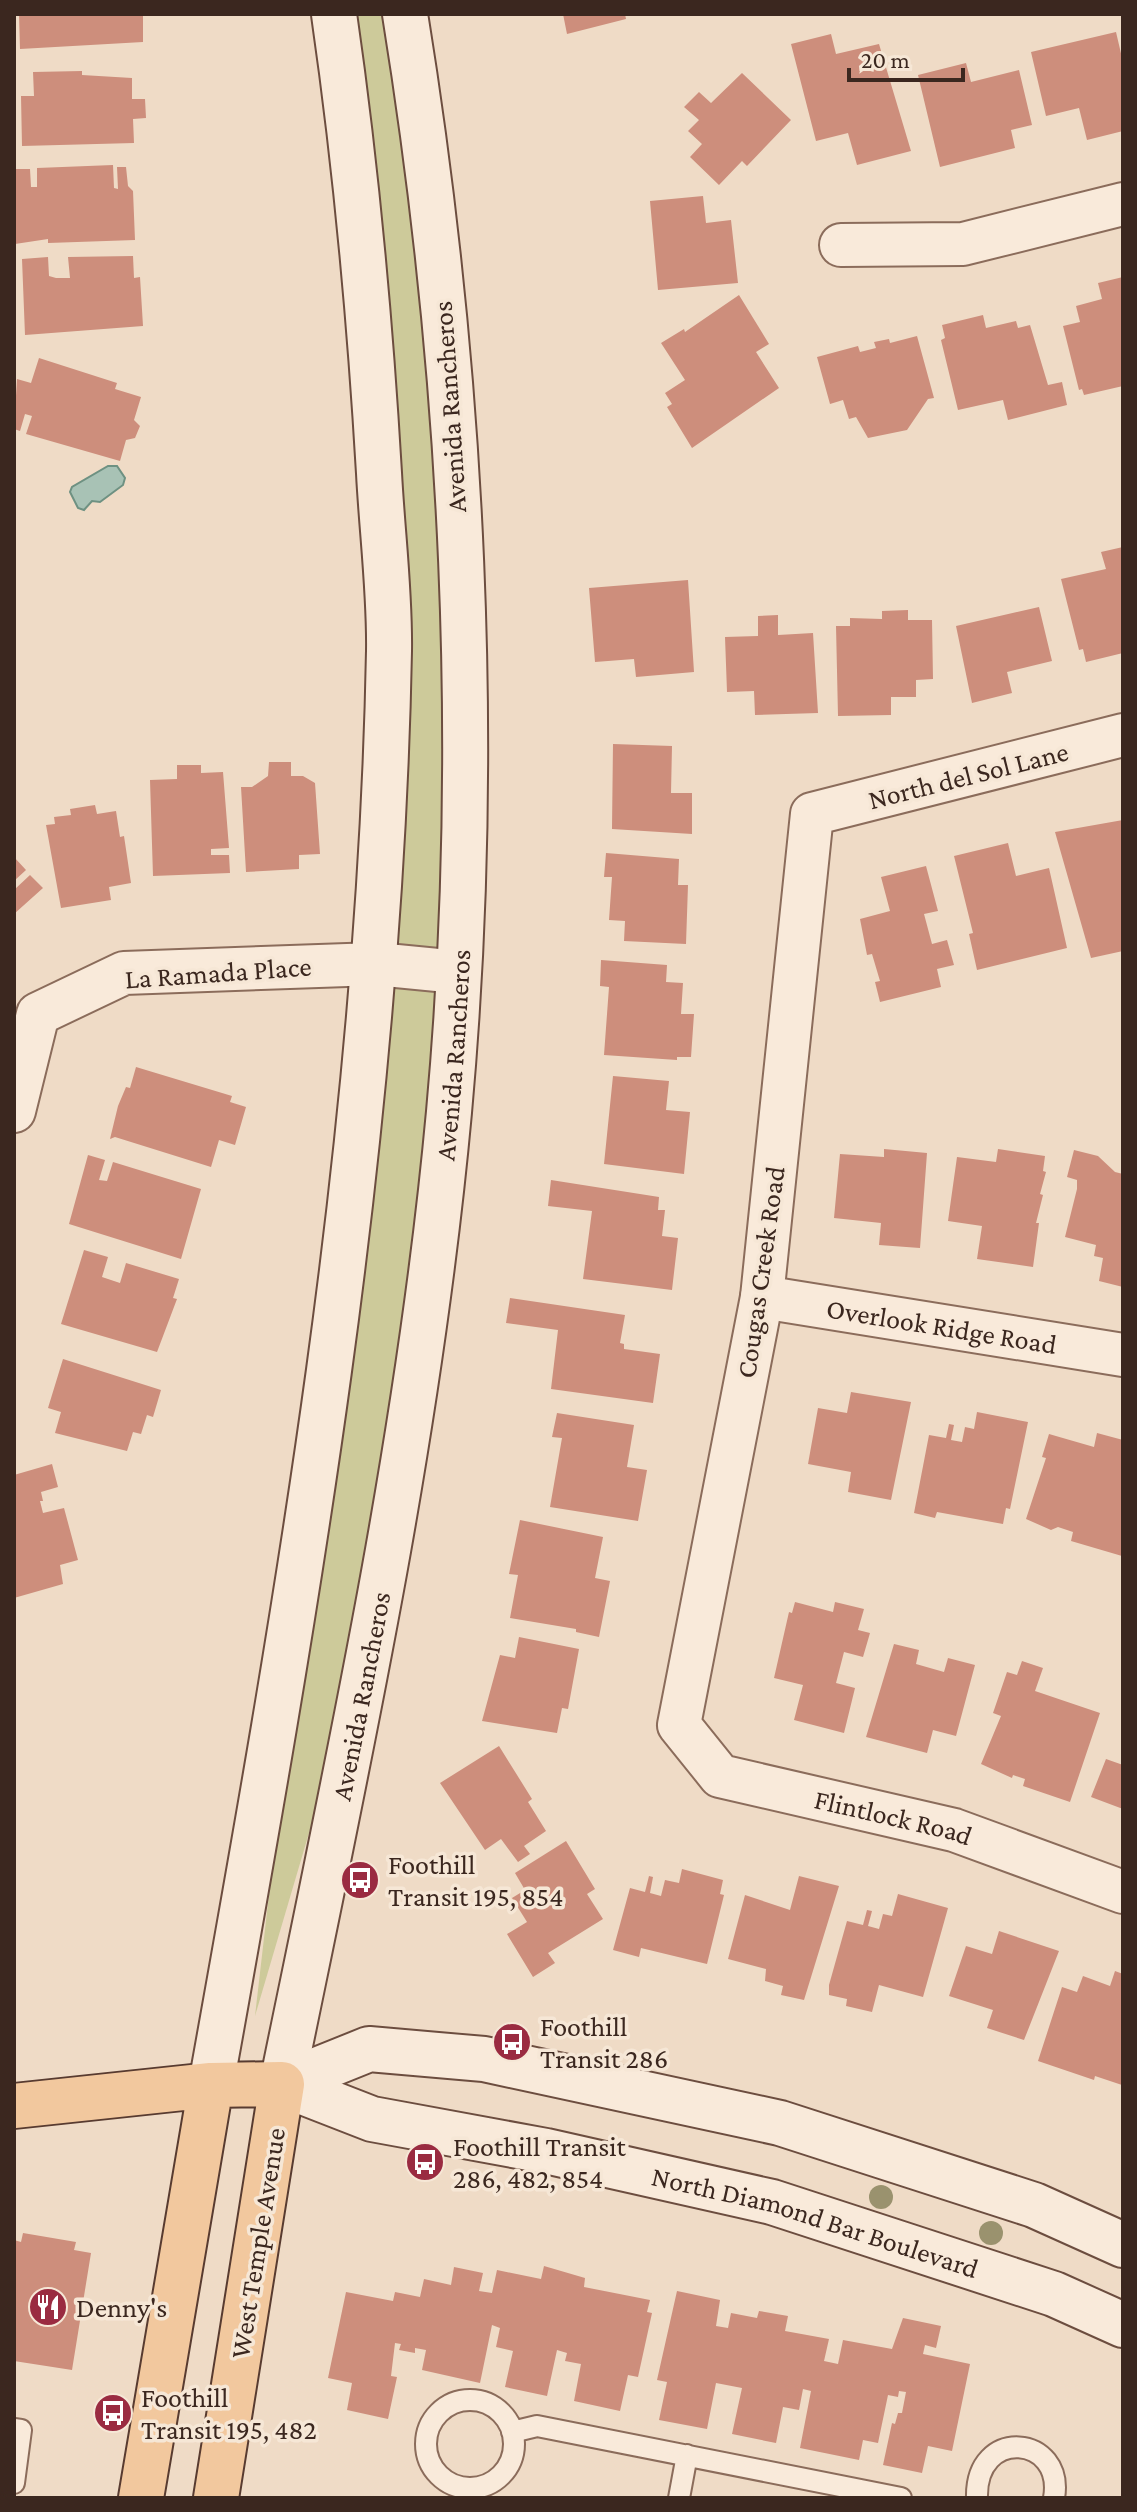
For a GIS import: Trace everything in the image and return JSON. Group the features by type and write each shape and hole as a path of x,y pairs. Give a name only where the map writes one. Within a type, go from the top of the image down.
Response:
{"main road":[{"path":"141,2498 298,1588 344,1278 376,964 389,645 371,339 334,14"},
{"name":"Avenida Rancheros","path":"282,2084 369,1661 414,1403 449,1113 458,972 466,697 455,428 424,132 405,14"},
{"path":"14,2106 211,2085 282,2084 369,2049 484,2059 780,2123 1034,2205 1123,2245"},
{"name":"North Diamond Bar Boulevard","path":"282,2084 372,2119 546,2151 772,2202 1054,2294 1123,2325"},
{"name":"West Temple Avenue","path":"216,2498 282,2084"}],"street":[{"path":"841,245 963,244 1123,204"},
{"name":"North del Sol Lane","path":"812,814 1123,735"},
{"name":"Cougas Creek Road","path":"679,1725 762,1297 812,814"},
{"name":"La Ramada Place","path":"14,1111 38,1014 124,973 376,964 458,972"},
{"name":"Overlook Ridge Road","path":"762,1297 1123,1355"},
{"name":"Flintlock Road","path":"679,1725 720,1776 954,1830 1123,1892"}],"lane":[{"path":"482,2400 501,2414 512,2432 513,2453 502,2476 483,2486 464,2489 443,2478 428,2460 426,2436 436,2414 457,2401 482,2400"},
{"path":"512,2432 537,2426 901,2498"},
{"path":"14,2429 21,2430 14,2483"},
{"path":"977,2498 977,2479 988,2458 1006,2447 1027,2447 1044,2458 1054,2475 1054,2498"},
{"path":"679,2498 687,2455"}],"shaded area":[{"path":"344,14 394,14 449,430 451,959 382,954"},
{"path":"108,466 117,466 125,478 123,485 100,502 92,501 84,510 78,508 70,492 72,487"},
{"path":"384,974 448,985 365,1643 255,2016 293,1687"}],"building":[{"path":"19,14 143,14 143,42 20,49"},
{"path":"563,14 625,14 626,19 567,34"},
{"path":"1116,32 1123,62 1123,131 1087,140 1079,108 1046,116 1031,52"},
{"path":"831,34 836,54 879,44 911,151 857,165 848,133 816,141 791,44"},
{"path":"966,63 971,82 1019,70 1032,125 1011,130 1015,148 940,167 918,75"},
{"path":"82,71 82,75 132,78 132,99 145,99 146,118 133,119 134,143 22,146 21,96 34,96 33,72"},
{"path":"742,73 791,120 747,166 742,161 719,185 690,157 702,144 688,131 699,120 684,107 699,92 711,103"},
{"path":"113,165 114,188 118,189 117,167 126,167 128,186 133,191 135,240 48,243 48,239 15,244 14,169 30,169 31,187 37,187 37,168"},
{"path":"703,196 706,223 731,220 738,283 658,290 650,201"},
{"path":"133,256 134,278 140,277 143,326 25,335 22,259 48,257 49,276 70,278 68,257"},
{"path":"1123,277 1123,386 1084,395 1082,389 1079,390 1063,326 1080,322 1076,306 1102,299 1098,283"},
{"path":"739,295 769,344 756,352 779,388 692,448 667,407 672,404 665,393 685,380 661,343 684,329 685,332"},
{"path":"983,315 986,328 1016,321 1018,328 1030,325 1048,385 1062,382 1067,405 1008,420 1003,400 958,410 941,340 945,338 942,325"},
{"path":"917,336 934,398 928,399 907,430 868,438 856,417 849,419 843,400 830,404 817,357 858,346 860,352 876,348 874,342 889,339 890,343"},
{"path":"39,358 117,383 115,389 141,397 134,420 140,426 135,438 126,440 120,461 26,434 32,416 25,414 20,431 14,429 17,379 31,383"},
{"path":"1123,547 1123,653 1086,662 1083,649 1079,650 1061,579 1106,569 1101,552"},
{"path":"688,580 694,672 636,677 634,659 595,662 589,588"},
{"path":"1039,607 1052,661 1007,672 1012,693 972,703 956,626"},
{"path":"908,610 908,620 932,620 933,679 916,680 916,697 891,697 891,715 838,716 836,626 850,626 850,618 882,619 882,611"},
{"path":"778,615 778,635 813,633 818,713 755,715 754,691 727,692 725,637 758,636 758,616"},
{"path":"613,744 672,746 671,793 692,793 692,834 612,829"},
{"path":"269,762 291,762 291,776 303,776 315,783 320,854 299,855 299,869 246,872 241,787 252,787 268,776"},
{"path":"177,765 201,765 201,773 223,772 229,848 211,849 211,855 229,855 230,873 153,876 150,780 177,779"},
{"path":"95,805 97,814 116,811 120,837 124,836 131,883 109,887 111,900 61,908 46,825 55,824 54,817 71,815 70,809"},
{"path":"1123,820 1123,951 1091,958 1055,832"},
{"path":"1008,843 1016,876 1049,868 1067,948 977,970 969,934 973,933 954,856"},
{"path":"606,853 679,859 678,885 688,885 686,944 624,941 625,921 609,920 612,877 604,877"},
{"path":"14,857 26,870 14,881"},
{"path":"926,866 938,911 924,914 932,944 947,940 954,965 937,969 941,987 880,1002 875,982 880,981 872,954 867,955 860,919 890,911 881,877"},
{"path":"30,875 43,888 14,914 14,890"},
{"path":"601,960 667,965 666,982 683,983 681,1014 694,1014 691,1057 677,1057 677,1060 604,1055 609,987 600,986"},
{"path":"136,1067 232,1096 230,1102 246,1107 235,1145 219,1140 211,1167 115,1137 110,1139 118,1106 126,1087 130,1088"},
{"path":"613,1076 669,1081 666,1110 690,1112 684,1174 604,1164"},
{"path":"884,1149 927,1153 920,1248 879,1245 881,1223 834,1218 840,1154 884,1157"},
{"path":"998,1149 1045,1156 1043,1171 1046,1172 1036,1223 1039,1223 1033,1267 977,1259 982,1226 948,1221 957,1157 996,1162"},
{"path":"1074,1150 1098,1156 1115,1172 1123,1174 1123,1287 1099,1281 1103,1258 1094,1256 1096,1245 1065,1237 1077,1189 1077,1180 1067,1177"},
{"path":"88,1155 105,1160 99,1180 107,1181 113,1162 201,1189 181,1259 69,1224"},
{"path":"551,1180 659,1197 658,1210 665,1210 662,1236 678,1238 672,1290 583,1279 592,1211 548,1206"},
{"path":"84,1250 108,1257 102,1277 120,1283 126,1263 179,1279 173,1298 177,1299 157,1352 61,1324"},
{"path":"510,1298 625,1315 620,1343 624,1344 624,1349 660,1354 653,1403 551,1389 558,1330 506,1323"},
{"path":"63,1359 161,1390 153,1417 147,1415 141,1434 133,1432 127,1451 55,1433 61,1412 48,1408"},
{"path":"851,1392 911,1402 891,1500 848,1492 851,1472 808,1464 818,1408 847,1413"},
{"path":"977,1412 1028,1422 1010,1509 1006,1508 1003,1524 937,1512 935,1518 914,1513 929,1435 946,1438 949,1424 954,1425 951,1440 962,1442 965,1427 974,1429"},
{"path":"557,1413 634,1425 627,1467 647,1470 638,1521 550,1507 562,1438 552,1437"},
{"path":"1097,1433 1123,1440 1122,1556 1071,1541 1073,1532 1058,1527 1051,1530 1026,1519 1046,1458 1042,1457 1049,1434 1094,1447"},
{"path":"52,1464 58,1487 41,1492 43,1513 64,1508 78,1560 60,1565 63,1584 14,1598 14,1475"},
{"path":"520,1520 603,1537 595,1578 610,1581 599,1637 576,1632 576,1629 510,1618 518,1575 509,1574"},
{"path":"795,1602 833,1612 835,1602 864,1609 858,1630 870,1633 863,1657 844,1652 836,1683 855,1688 844,1733 794,1720 803,1685 774,1678 789,1612 792,1613"},
{"path":"519,1637 579,1649 568,1709 562,1708 557,1733 482,1721 500,1655 515,1658"},
{"path":"894,1644 919,1650 916,1664 944,1672 948,1658 975,1665 956,1736 933,1730 927,1753 866,1737"},
{"path":"1022,1661 1043,1668 1035,1691 1100,1713 1070,1802 1023,1786 1025,1779 1013,1775 1012,1778 981,1764 1001,1716 993,1713 1007,1672 1017,1675"},
{"path":"499,1746 532,1799 528,1802 546,1831 524,1846 530,1854 518,1862 501,1839 485,1850 440,1783"},
{"path":"1106,1759 1123,1765 1123,1809 1091,1797"},
{"path":"566,1841 595,1889 587,1894 603,1919 548,1953 555,1963 533,1977 507,1934 527,1922 512,1898 525,1890 515,1873"},
{"path":"682,1869 723,1880 720,1894 724,1895 707,1964 641,1948 639,1957 613,1950 630,1888 645,1892 649,1876 653,1877 650,1893 661,1896 665,1880 679,1883"},
{"path":"799,1876 839,1886 804,2000 781,1995 783,1986 765,1981 766,1969 728,1959 745,1895 790,1910"},
{"path":"898,1894 948,1908 923,1997 879,1985 872,2012 846,2006 847,1999 829,1995 829,1985 847,1921 863,1925 867,1910 872,1911 868,1926 879,1929 883,1914 892,1916"},
{"path":"999,1931 1059,1951 1024,2040 987,2028 993,2010 949,1996 966,1946 992,1954"},
{"path":"1115,1971 1123,1974 1122,2085 1095,2076 1094,2080 1038,2061 1062,1987 1077,1992 1083,1976 1110,1986"},
{"name":"Denny's","path":"23,2233 76,2242 74,2250 91,2253 72,2370 14,2361 14,2240 21,2242"},
{"path":"544,2266 585,2278 584,2287 650,2300 647,2312 652,2313 638,2377 628,2375 620,2411 574,2401 581,2364 565,2361 567,2353 557,2350 547,2396 505,2387 513,2351 496,2347 500,2328 492,2325 480,2383 422,2370 426,2350 415,2348 415,2353 399,2350 401,2344 395,2343 391,2376 397,2377 388,2419 347,2410 352,2383 328,2378 346,2292 393,2301 395,2292 420,2297 424,2279 451,2285 454,2267 483,2273 479,2291 492,2293 497,2270 541,2279"},
{"path":"677,2291 720,2300 716,2326 728,2328 731,2313 757,2318 759,2311 788,2316 785,2331 829,2339 824,2361 838,2364 843,2340 892,2349 903,2318 941,2326 936,2348 925,2345 923,2354 970,2364 952,2451 928,2446 922,2473 883,2465 892,2423 895,2424 898,2413 902,2413 906,2392 899,2391 898,2397 888,2395 878,2443 863,2440 859,2460 800,2448 811,2391 803,2389 799,2410 783,2407 776,2443 732,2434 742,2388 716,2383 707,2429 659,2420 667,2382 657,2380"}],"place":[{"name":"Foothill Transit 195, 854","path":"360,1880"},
{"name":"Foothill Transit 286","path":"512,2042"},
{"name":"Foothill Transit 286, 482, 854","path":"425,2162"},
{"name":"Denny's","path":"48,2307"},
{"name":"Foothill Transit 195, 482","path":"113,2413"}]}
